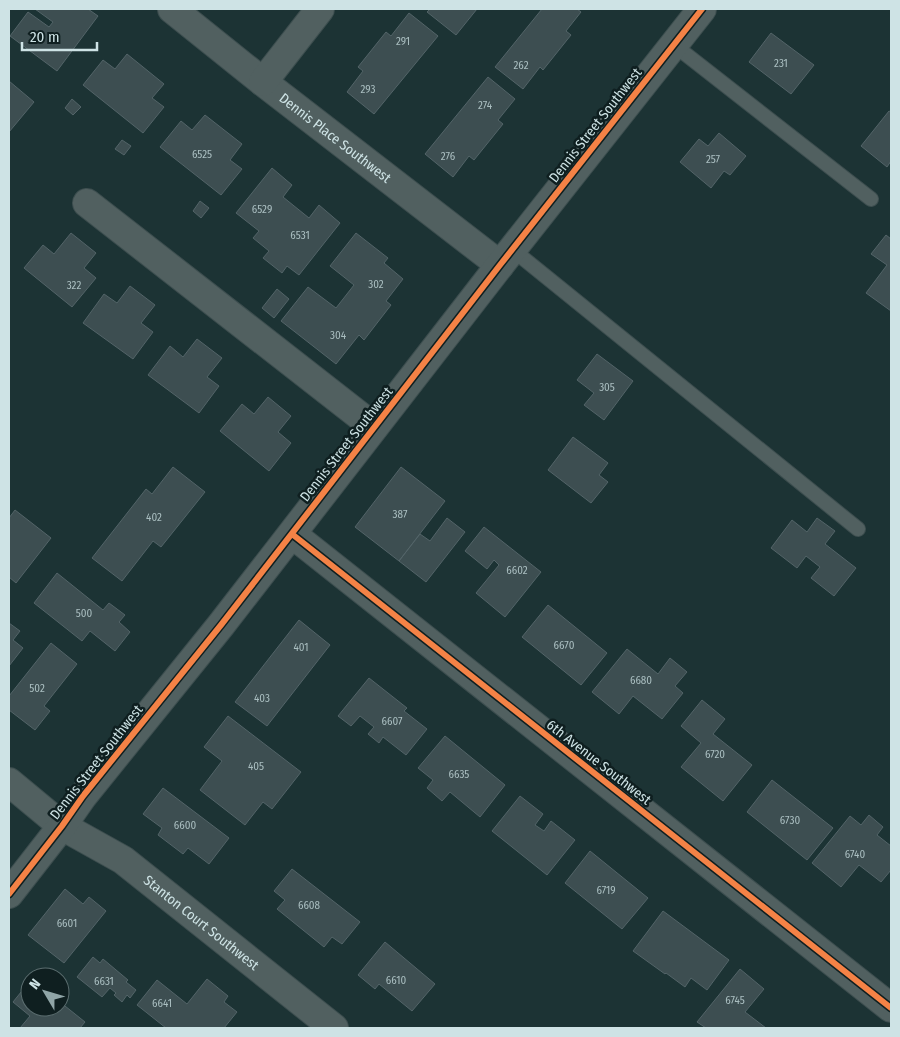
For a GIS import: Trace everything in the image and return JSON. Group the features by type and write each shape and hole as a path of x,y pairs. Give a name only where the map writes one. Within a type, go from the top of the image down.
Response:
{"street":[{"name":"Dennis Place Southwest","path":"172,9 263,82 506,258"},
{"path":"263,82 320,9"},
{"name":"Dennis Street Southwest","path":"9,894 83,796 292,534 702,9"},
{"path":"87,203 374,427"},
{"name":"6th Avenue Southwest","path":"292,534 891,1008"},
{"name":"Stanton Court Southwest","path":"9,782 62,826 124,860 334,1028"}],"lane":[{"path":"674,45 870,199"},
{"path":"506,258 858,528"}],"building":[{"path":"35,9 88,9 98,16 57,71 10,36 28,12 49,27 53,22"},
{"path":"430,9 477,9 456,35 427,12"},
{"path":"542,9 577,9 581,12 566,31 571,35 543,70 540,67 523,89 495,67"},
{"path":"409,13 438,36 374,114 347,92 363,71 358,67 386,32 391,36"},
{"path":"771,33 814,65 791,94 749,62"},
{"path":"127,54 164,84 152,98 164,107 143,133 83,85 103,60 115,69"},
{"path":"488,77 515,99 498,120 503,124 474,160 469,156 453,177 425,154"},
{"path":"9,81 34,102 9,132"},
{"path":"72,99 81,107 73,115 65,108"},
{"path":"889,111 891,112 891,161 887,167 861,146"},
{"path":"205,115 242,144 230,160 242,169 221,195 160,147 181,121 192,130"},
{"path":"719,133 746,156 730,175 724,171 711,188 680,162 699,139 708,146"},
{"path":"122,140 131,146 124,155 115,149"},
{"path":"272,168 292,185 283,197 309,218 319,205 340,223 299,275 287,266 282,273 263,258 269,251 253,238 259,231 236,213"},
{"path":"200,201 209,208 201,218 193,211"},
{"path":"71,233 96,253 84,268 96,278 72,307 24,268 43,245 54,254"},
{"path":"356,233 388,258 384,263 403,279 386,301 391,305 364,340 359,335 336,364 281,321 308,287 336,308 354,285 330,266"},
{"path":"886,235 891,239 891,311 866,293 887,265 871,254"},
{"path":"130,286 155,305 141,323 153,332 133,359 83,323 104,294 117,303"},
{"path":"277,289 289,299 274,318 262,308"},
{"path":"197,339 222,358 207,377 219,386 199,413 148,375 170,346 183,357"},
{"path":"597,354 633,381 604,420 584,405 594,393 577,380"},
{"path":"268,397 291,416 278,432 291,443 269,471 220,431 242,404 254,414"},
{"path":"573,437 608,463 599,475 608,482 591,503 548,470"},
{"path":"173,467 205,492 161,547 153,541 122,581 92,558 146,489 152,494"},
{"path":"401,467 445,501 399,561 355,527"},
{"path":"15,510 51,538 16,583 9,577 9,518"},
{"path":"447,518 465,532 426,582 399,561 420,534 430,541"},
{"path":"817,518 835,531 825,544 856,568 834,596 811,578 820,567 806,556 797,568 771,548 792,520 807,532"},
{"path":"484,527 541,572 505,617 476,593 499,565 494,560 487,569 465,551"},
{"path":"57,573 103,610 109,603 125,615 119,622 130,632 115,651 90,631 82,641 34,603"},
{"path":"548,605 607,653 581,685 522,637"},
{"path":"299,620 330,645 267,726 235,702"},
{"path":"9,623 20,631 13,640 23,648 9,666"},
{"path":"51,643 77,664 44,706 50,711 35,730 9,710 9,696"},
{"path":"627,649 658,674 670,658 687,672 675,686 683,693 662,719 633,696 619,714 592,692"},
{"path":"369,678 407,708 404,711 427,729 406,755 383,737 379,743 368,734 374,727 360,716 351,726 338,716"},
{"path":"702,700 725,719 713,734 752,765 723,801 681,767 701,743 681,726"},
{"path":"228,716 301,772 272,809 263,802 245,825 200,790 222,761 204,747"},
{"path":"445,736 505,785 480,817 450,792 442,801 427,788 433,780 418,768"},
{"path":"772,780 833,828 807,860 747,812"},
{"path":"163,788 229,838 209,864 188,848 183,854 158,835 162,828 143,814"},
{"path":"520,796 543,814 535,825 544,831 551,821 575,840 547,875 492,831"},
{"path":"869,815 883,827 877,835 891,846 891,870 881,882 859,865 841,887 812,863 850,816 861,825"},
{"path":"590,851 648,898 622,929 565,883"},
{"path":"292,869 360,922 342,944 332,937 324,947 277,909 285,900 274,891"},
{"path":"65,889 83,904 89,897 106,911 64,963 28,935"},
{"path":"663,911 729,960 707,990 691,978 685,987 633,951"},
{"path":"385,942 435,984 412,1011 379,984 375,989 358,975"},
{"path":"93,957 100,963 103,959 128,980 126,982 136,990 130,998 127,995 122,1002 114,995 116,993 110,988 102,997 77,977"},
{"path":"740,969 764,989 745,1012 766,1028 706,1028 697,1022"},
{"path":"207,979 228,996 224,1002 237,1012 224,1028 166,1028 137,1005 157,980 187,1004"},
{"path":"20,993 20,1008 13,1002"},
{"path":"70,1010 85,1022 80,1028 20,1028 29,1017 70,1017"}],"cycle path":[{"path":"9,894 83,796 221,625 500,265 702,9"},
{"path":"292,534 891,1008"}]}
